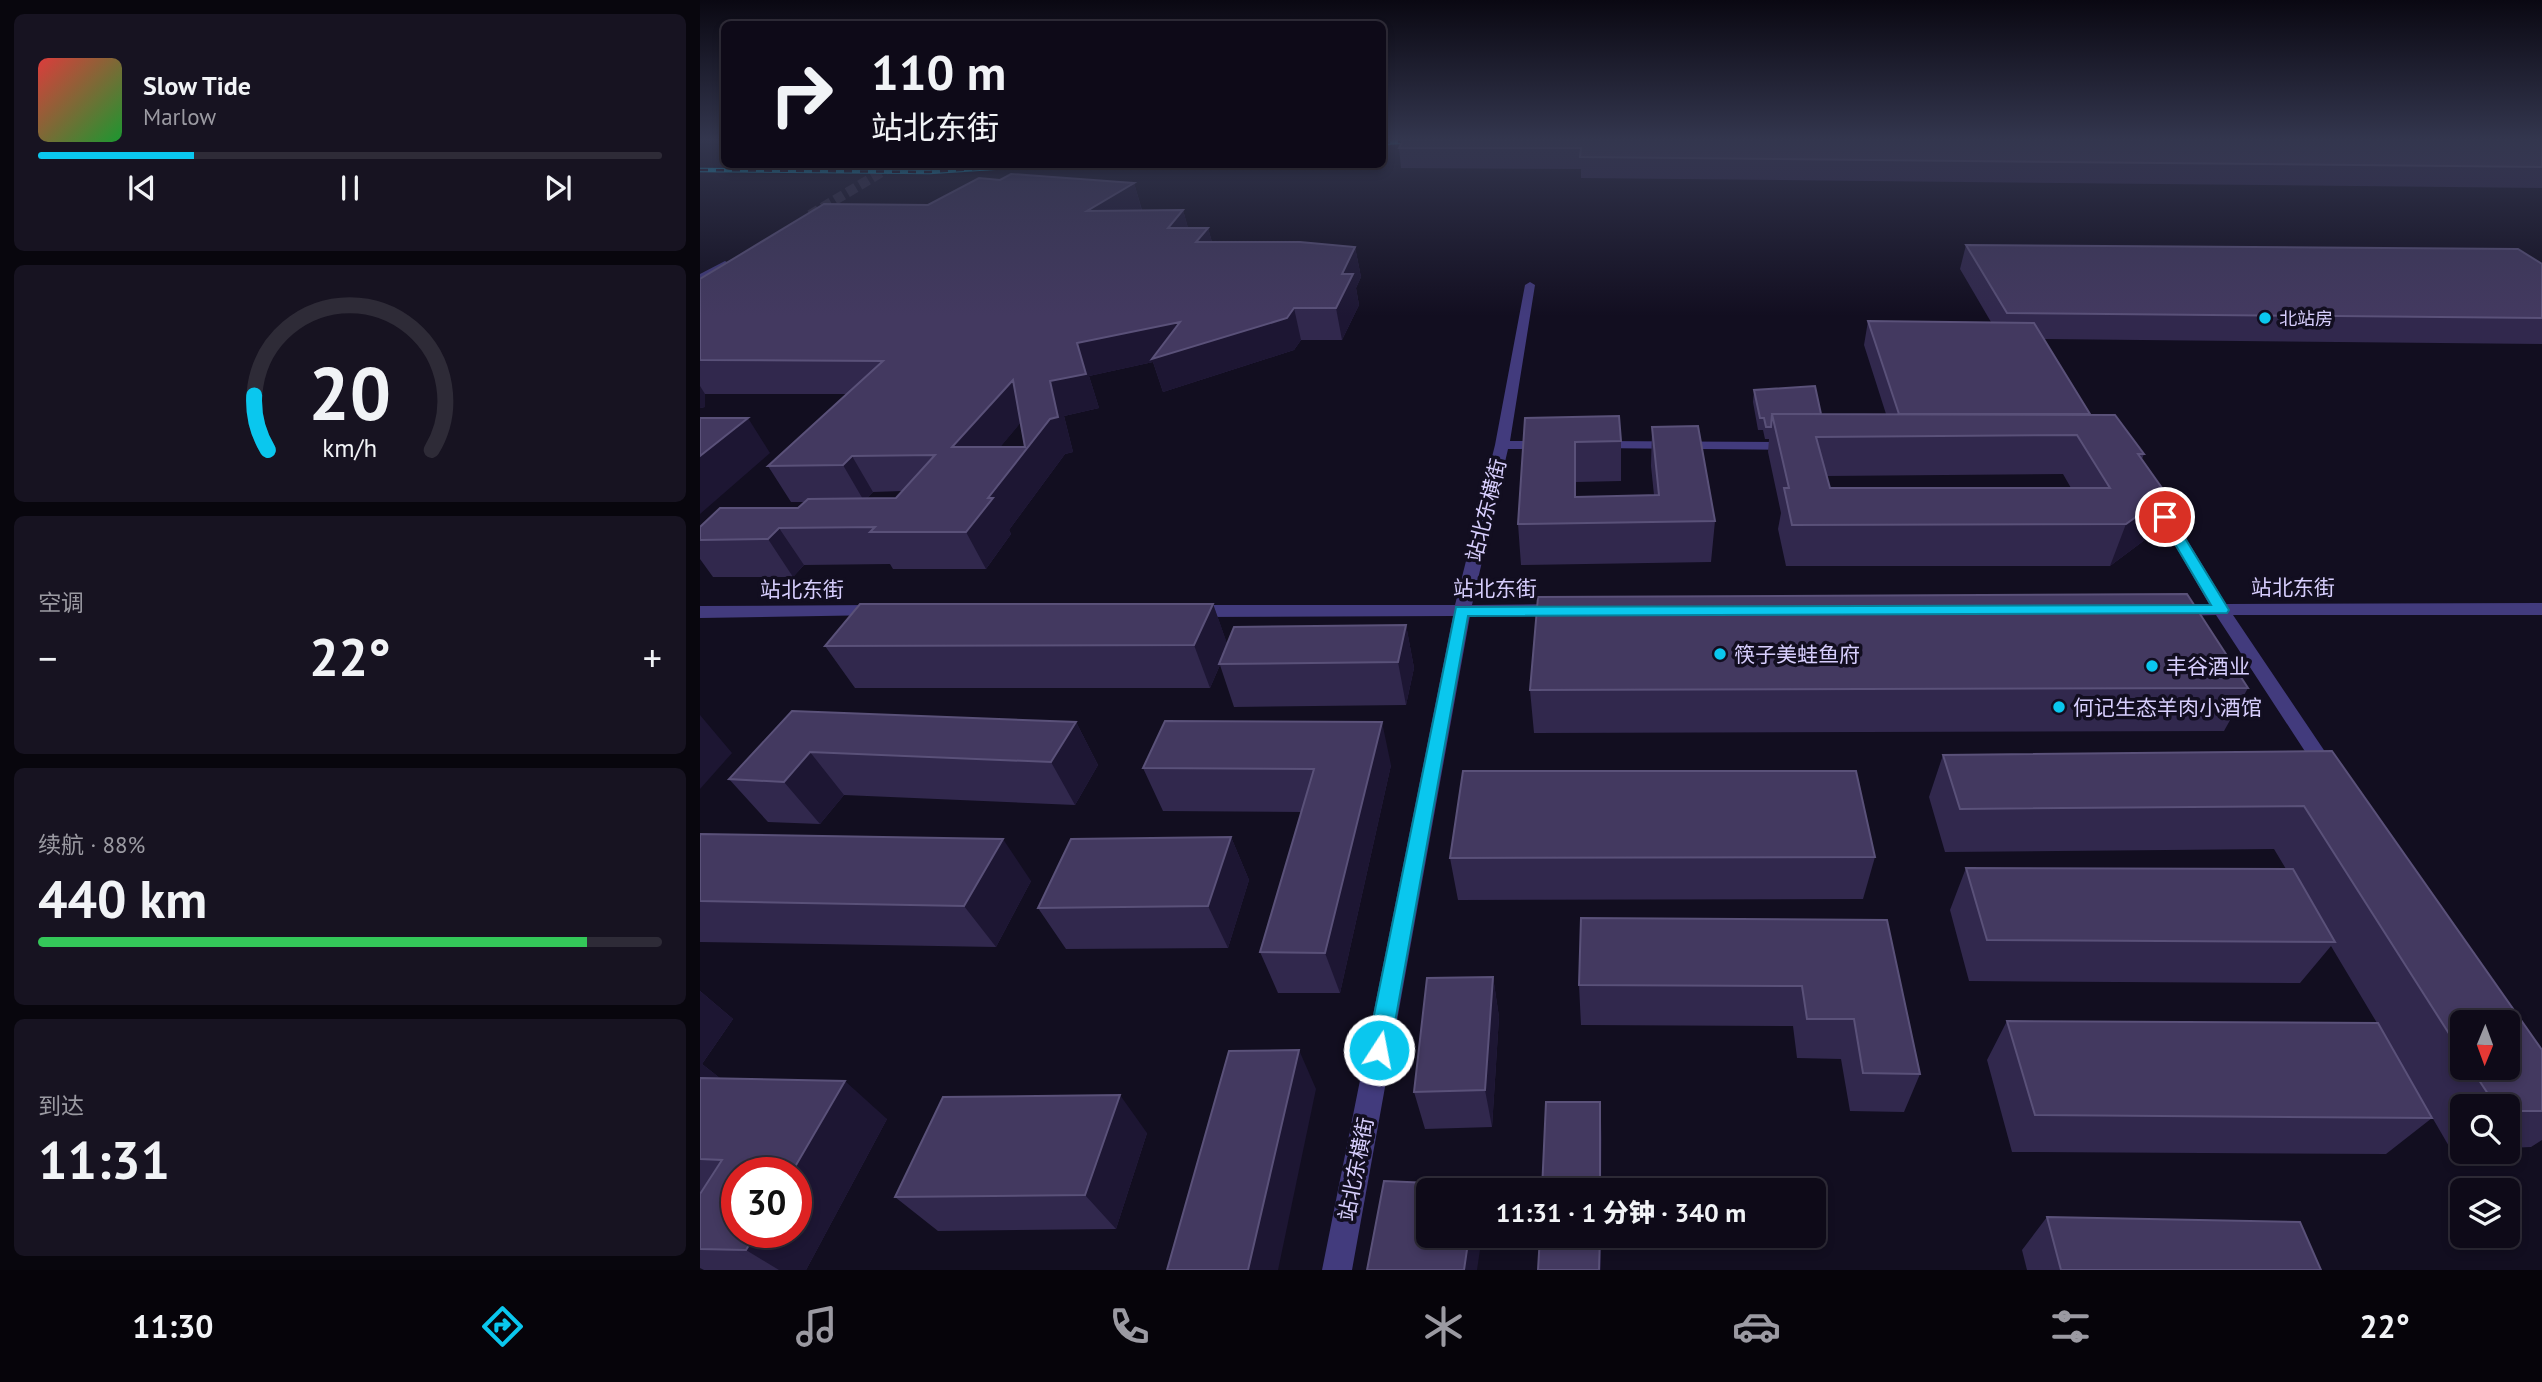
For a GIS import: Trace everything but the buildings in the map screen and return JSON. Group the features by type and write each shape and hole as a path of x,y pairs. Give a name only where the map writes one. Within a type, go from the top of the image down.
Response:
{"street":[{"path":"700,279 733,260"},
{"name":"站北东横街","path":"1337,1270 1462,611 1502,444 1530,285"},
{"path":"1502,444 1557,445"},
{"path":"1585,445 1806,446"},
{"path":"2138,470 2221,610 2337,785"},
{"name":"站北东街","path":"2152,610 2542,609"},
{"name":"站北东街","path":"1171,611 1572,610"},
{"name":"站北东街","path":"700,612 894,611"}],"tunnel":[{"path":"810,215 840,197"}],"place":[{"name":"北站房","path":"2265,318"},
{"name":"筷子美蛙鱼府","path":"1720,654"},
{"name":"丰谷酒业","path":"2152,666"},
{"name":"何记生态羊肉小酒馆","path":"2059,707"}],"route":[{"path":"1379,1050 1462,611 2221,610 2165,517"}]}
